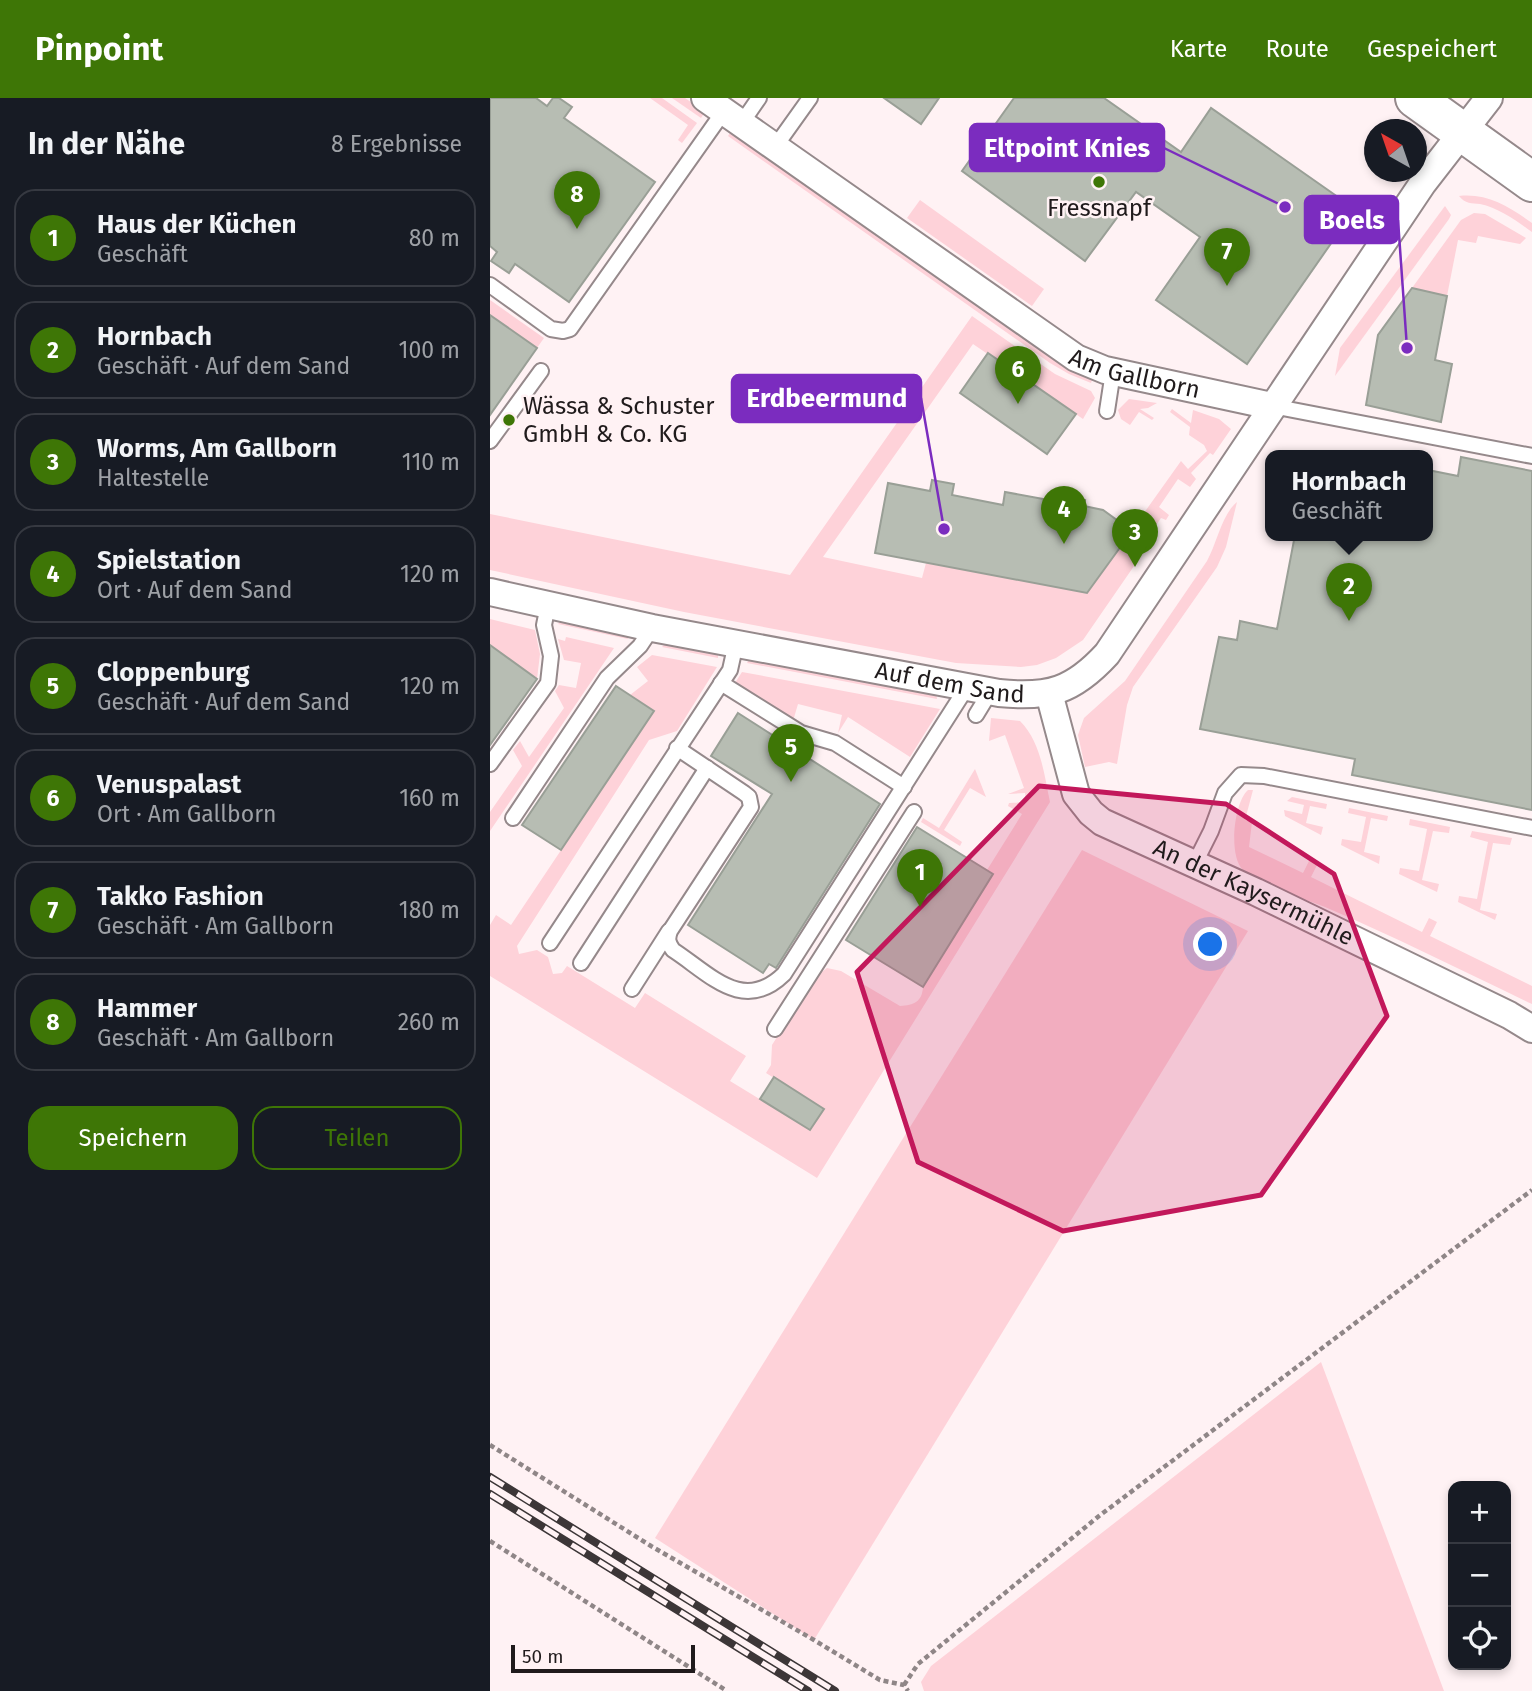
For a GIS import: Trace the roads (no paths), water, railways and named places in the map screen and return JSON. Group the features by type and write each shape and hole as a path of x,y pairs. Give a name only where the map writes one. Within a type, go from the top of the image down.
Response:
{"main road":[{"path":"1415,98 1532,183"}],"street":[{"path":"1272,406 1423,183 1489,98"},
{"name":"Am Gallborn","path":"724,111 1070,353 1090,364 1113,372 1272,406"},
{"name":"Auf dem Sand","path":"490,592 652,628 978,689 1024,696 1049,693 1081,680 1107,654 1272,406"},
{"name":"An der Kaysermühle","path":"1049,693 1071,782 1082,803 1091,813 1114,828 1256,892 1532,1029"}],"lane":[{"path":"490,285 551,329 570,329 724,111 759,98"},
{"path":"775,147 810,98"},
{"path":"490,440 541,371"},
{"path":"1107,411 1113,372"},
{"path":"1272,406 1532,456"},
{"path":"490,764 548,683 551,656 544,625 548,605"},
{"path":"513,818 607,678 640,646 652,628"},
{"path":"550,943 730,670 736,643"},
{"path":"721,683 801,733 835,743 904,787"},
{"path":"976,715 978,689"},
{"path":"670,931 667,938 673,950 735,991 760,991 773,985 784,974 904,787 978,689"},
{"path":"632,989 751,807 749,797 677,748"},
{"path":"581,963 706,768"},
{"path":"1194,864 1211,831 1225,793 1241,775 1265,776 1532,828"},
{"path":"775,1029 914,812"}],"railway":[{"path":"490,1477 835,1691"},
{"path":"490,1494 808,1691"}],"place":[{"name":"Fressnapf","path":"1099,182"},
{"name":"Eltpoint Knies","path":"1285,207"},
{"name":"Hammer","path":"577,229"},
{"name":"Takko Fashion","path":"1227,286"},
{"name":"Boels","path":"1407,348"},
{"name":"Venuspalast","path":"1018,404"},
{"name":"Wässa & Schuster GmbH & Co. KG","path":"509,420"},
{"name":"Erdbeermund","path":"944,529"},
{"name":"Spielstation","path":"1064,544"},
{"name":"Worms, Am Gallborn","path":"1135,567"},
{"name":"Hornbach","path":"1349,621"},
{"name":"Cloppenburg","path":"791,782"},
{"name":"Haus der Küchen","path":"920,907"}]}
